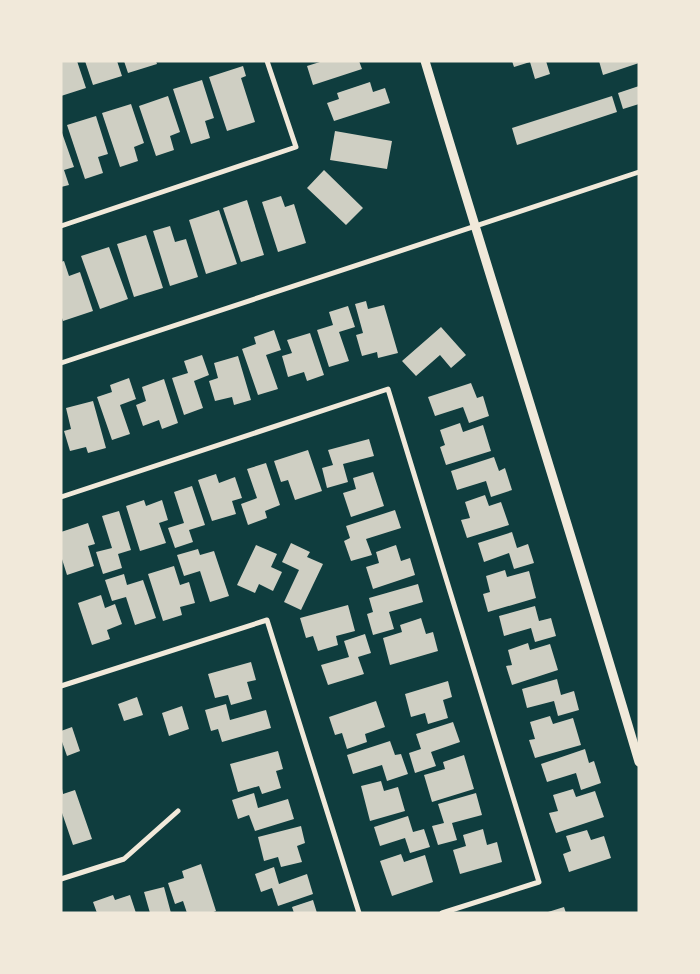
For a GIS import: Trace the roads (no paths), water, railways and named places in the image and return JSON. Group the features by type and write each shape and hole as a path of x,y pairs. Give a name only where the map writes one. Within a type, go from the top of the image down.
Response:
{"street":[{"path":"61,226 296,147 268,61"},
{"path":"425,61 474,227 587,588 639,762"},
{"path":"61,363 639,172"},
{"path":"61,497 388,389 539,882 442,913"},
{"path":"61,686 267,620 359,913"},
{"path":"61,879 124,859 178,811"}]}
